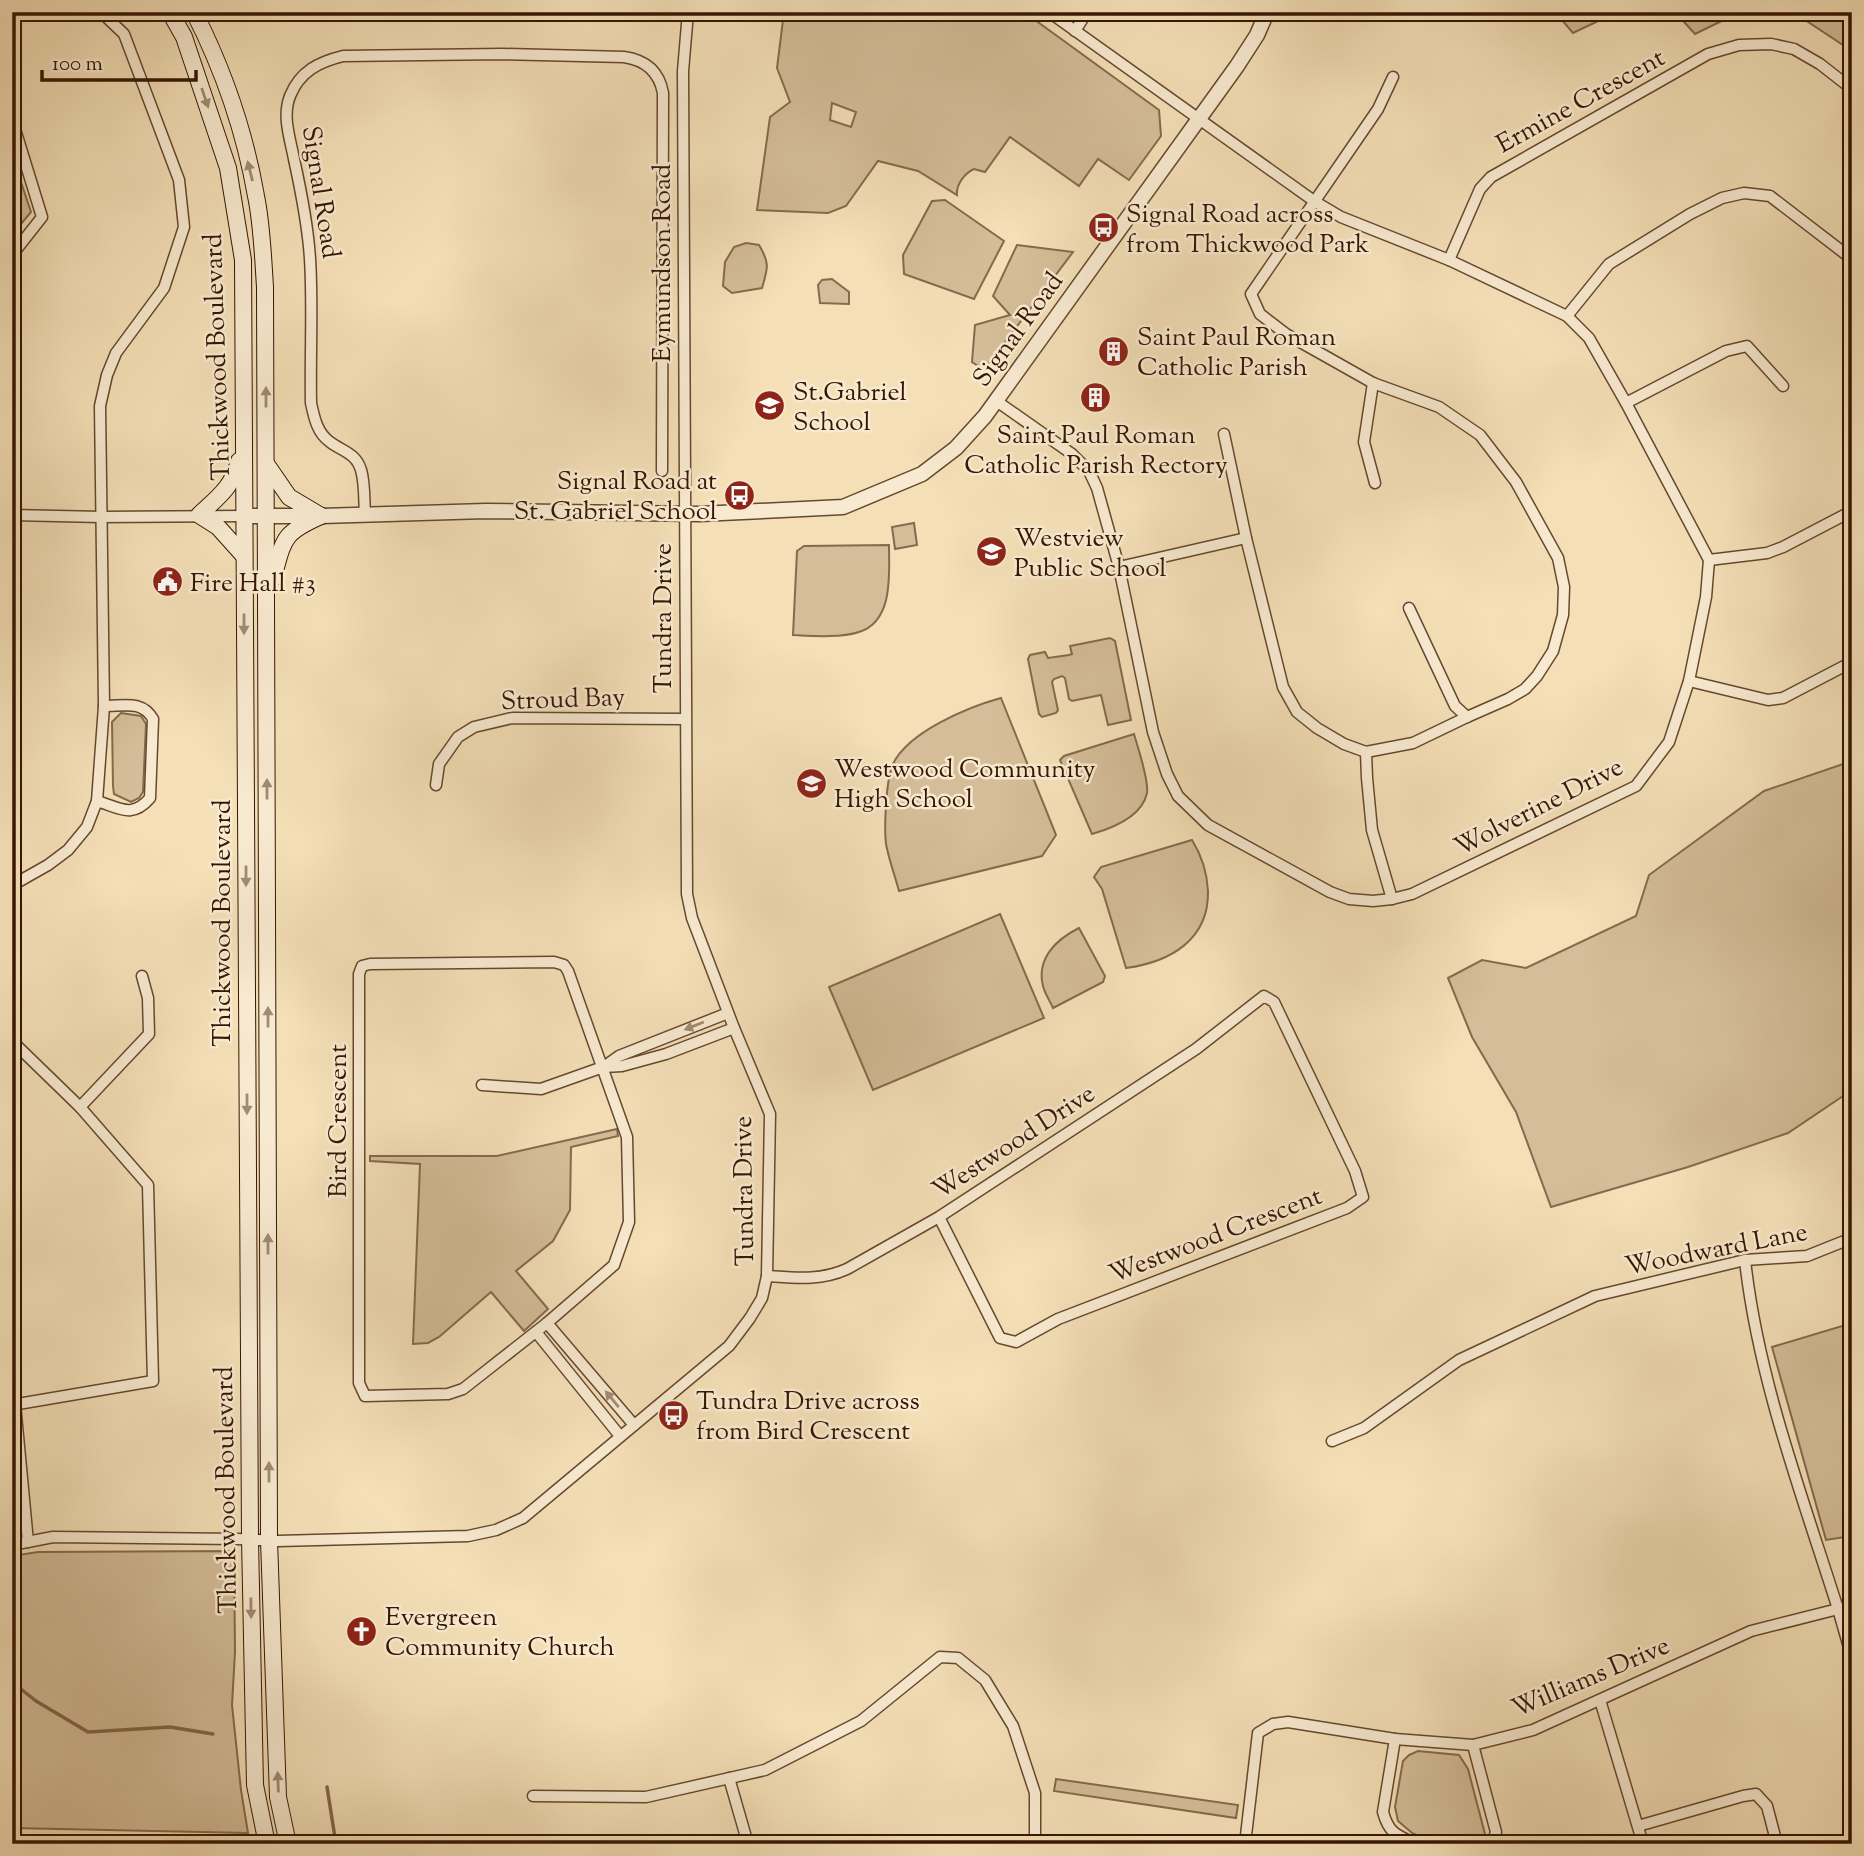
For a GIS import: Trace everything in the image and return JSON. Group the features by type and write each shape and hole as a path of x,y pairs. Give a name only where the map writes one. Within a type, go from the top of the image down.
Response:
{"main road":[{"name":"Thickwood Boulevard","path":"170,12 184,37 229,168 243,260 250,1539 255,1785 267,1844"},
{"name":"Thickwood Boulevard","path":"194,12 211,47 241,131 257,196 265,287 269,1540 278,1797 288,1844"},
{"path":"243,442 235,477 224,492 199,515 218,527 244,556"},
{"path":"267,465 289,497 321,516"},
{"path":"267,600 283,542 297,526 321,516"}],"street":[{"path":"12,883 18,883 68,850 87,827 97,801 104,706 100,406 107,375 116,353 164,288 184,227 179,180 124,34 101,12"},
{"name":"Eymundson Road","path":"685,514 683,71 688,12"},
{"path":"1049,12 1341,218 1449,260 1567,316 1589,338 1709,560 1767,553 1852,511"},
{"path":"1075,30 1087,12"},
{"name":"Signal Road","path":"244,516 486,511 685,514 843,507 922,474 956,448 985,416 1199,119 1248,49 1268,12"},
{"name":"Ermine Crescent","path":"1449,260 1480,189 1491,177 1708,54 1740,45 1771,44 1794,48 1852,89"},
{"name":"Signal Road","path":"365,514 362,471 354,457 328,441 316,425 311,403 310,258 302,197 286,117 290,97 307,72 323,61 343,56 503,54 624,57 635,58 651,68 663,93 662,471"},
{"path":"1224,435 1283,687 1297,712 1344,744 1366,752 1413,743 1508,699 1525,689 1537,676 1553,652 1563,615 1564,587 1558,558 1516,482 1480,435 1439,407 1373,383 1286,334 1260,314 1251,294 1378,109 1393,77"},
{"path":"12,125 43,217 12,255"},
{"path":"1567,316 1609,264 1690,214 1722,198 1744,193 1770,196 1852,259"},
{"path":"1626,403 1726,351 1747,346 1783,386"},
{"path":"1373,383 1364,442 1375,483"},
{"name":"Wolverine Drive","path":"995,400 1072,454 1089,471 1097,488 1119,567 1153,732 1167,774 1178,796 1208,825 1317,886 1349,899 1373,901 1412,894 1636,786 1669,742 1689,681 1706,597 1709,560"},
{"path":"663,401 684,401"},
{"name":"Tundra Drive","path":"12,1545 53,1537 269,1540 468,1536 496,1530 523,1518 729,1346 750,1318 762,1298 767,1276 769,1114 691,918 687,894 685,514"},
{"path":"12,515 244,516"},
{"path":"1119,567 1247,538"},
{"path":"1409,608 1455,706 1466,717"},
{"path":"1689,681 1769,700 1795,693 1852,662"},
{"path":"97,801 131,811 142,807 150,798 153,719 148,710 139,706 104,706"},
{"name":"Stroud Bay","path":"436,785 439,764 458,737 474,727 512,718 685,719"},
{"path":"1366,752 1372,830 1392,899"},
{"name":"Bird Crescent","path":"541,962 564,965 603,1067 627,1138 629,1222 614,1265 547,1323 463,1389 448,1394 365,1396 359,1383 359,974 362,966 541,962"},
{"path":"80,1107 149,1034 148,998 142,976"},
{"name":"Westwood Crescent","path":"939,1217 1000,1338 1016,1342 1058,1319 1347,1208 1363,1197 1355,1171 1274,1002 1264,996"},
{"name":"Westwood Drive","path":"767,1276 813,1279 832,1276 847,1269 939,1217 1196,1049 1264,996"},
{"path":"482,1085 541,1089 603,1067 619,1056 728,1013"},
{"path":"603,1067 622,1066 666,1054 734,1028"},
{"path":"660,1040 666,1054"},
{"path":"12,1041 80,1107 148,1185 153,1381 14,1405"},
{"name":"Woodward Lane","path":"1332,1441 1364,1428 1459,1360 1595,1296 1745,1259 1808,1256 1852,1238"},
{"path":"1745,1259 1750,1304 1768,1386 1852,1658"},
{"path":"12,1269 15,1279 14,1405 27,1542"},
{"path":"547,1323 634,1425"},
{"path":"536,1332 620,1436"},
{"path":"576,1383 589,1373"},
{"name":"Williams Drive","path":"1245,1844 1258,1732 1273,1724 1288,1722 1395,1739 1473,1745 1533,1730 1751,1631 1852,1606"},
{"path":"533,1796 646,1797 765,1770 861,1721 940,1657 958,1658 985,1680 1013,1726 1035,1793 1035,1844"},
{"path":"1601,1700 1643,1844"},
{"path":"1395,1739 1383,1812 1392,1832 1416,1844"},
{"path":"1473,1745 1496,1832 1492,1844"},
{"path":"729,1778 748,1844"},
{"path":"1637,1826 1756,1794 1767,1806 1777,1844"}],"shaded area":[{"path":"784,12 898,12 903,16 904,12 1024,12 1159,110 1161,136 1129,180 1098,159 1079,186 1010,137 985,172 974,169 964,176 957,195 918,171 878,161 846,206 828,213 757,210 770,117 790,102 777,68","holes":["832,103 856,112 851,127 830,120"]},
{"path":"1555,12 1617,12 1573,33"},
{"path":"1675,12 1740,12 1695,34"},
{"path":"1793,12 1852,12 1852,51"},
{"path":"12,155 31,212 12,235"},
{"path":"945,200 1004,241 974,299 904,274 903,255 932,201"},
{"path":"746,243 759,245 763,251 767,266 764,281 762,288 732,293 723,286 725,262 734,247"},
{"path":"1017,245 1073,252 984,370 972,362 975,325 1010,315 993,296"},
{"path":"832,279 849,292 849,304 820,303 818,285 822,280"},
{"path":"914,523 917,545 895,549 892,527"},
{"path":"889,545 887,595 878,618 870,626 844,635 793,635 797,551 804,546"},
{"path":"1110,638 1115,641 1131,720 1108,725 1101,695 1072,701 1062,676 1052,682 1058,710 1042,717 1039,714 1028,659 1030,655 1045,652 1048,658 1069,655 1072,654 1070,646"},
{"path":"1001,698 1056,835 1042,856 899,891 885,837 887,792 893,764 901,752 925,731 956,714"},
{"path":"121,713 141,716 146,724 143,792 131,802 114,794 113,786 112,722"},
{"path":"1134,734 1146,780 1147,793 1144,801 1126,820 1092,834 1060,760 1064,756"},
{"path":"1852,761 1852,1090 1788,1133 1688,1167 1551,1207 1516,1112 1472,1037 1448,978 1482,960 1526,968 1636,916 1649,875 1764,791"},
{"path":"1192,840 1203,864 1208,891 1207,908 1202,923 1184,946 1172,954 1126,968 1102,889 1094,877 1101,867"},
{"path":"1000,914 1044,1018 873,1090 829,987"},
{"path":"1079,928 1105,976 1103,982 1053,1008 1043,986 1043,967 1056,944"},
{"path":"617,1129 618,1136 571,1147 570,1210 553,1241 516,1271 548,1309 524,1331 491,1292 439,1337 428,1343 413,1344 420,1164 370,1161 370,1156 497,1156"},
{"path":"1852,1323 1852,1536 1826,1540 1772,1347"},
{"path":"234,1551 235,1652 232,1705 248,1833 12,1828 12,1556 38,1552"},
{"path":"1418,1751 1459,1755 1468,1769 1485,1834 1483,1844 1438,1844 1412,1833 1398,1821 1395,1807 1403,1761"},
{"path":"1056,1779 1238,1805 1236,1818 1054,1791"}],"waterway":[{"path":"12,1684 88,1732 170,1727 213,1734"},
{"path":"327,1787 336,1844"}],"place":[{"name":"Signal Road across from Thickwood Park","path":"1103,228"},
{"name":"Saint Paul Roman Catholic Parish","path":"1114,351"},
{"name":"Saint Paul Roman Catholic Parish Rectory","path":"1096,398"},
{"name":"St.Gabriel School","path":"770,406"},
{"name":"Signal Road at St. Gabriel School","path":"740,495"},
{"name":"Westview Public School","path":"991,552"},
{"name":"Fire Hall #3","path":"167,582"},
{"name":"Westwood Community High School","path":"811,783"},
{"name":"Tundra Drive across from Bird Crescent","path":"673,1415"},
{"name":"Evergreen Community Church","path":"362,1631"}]}
